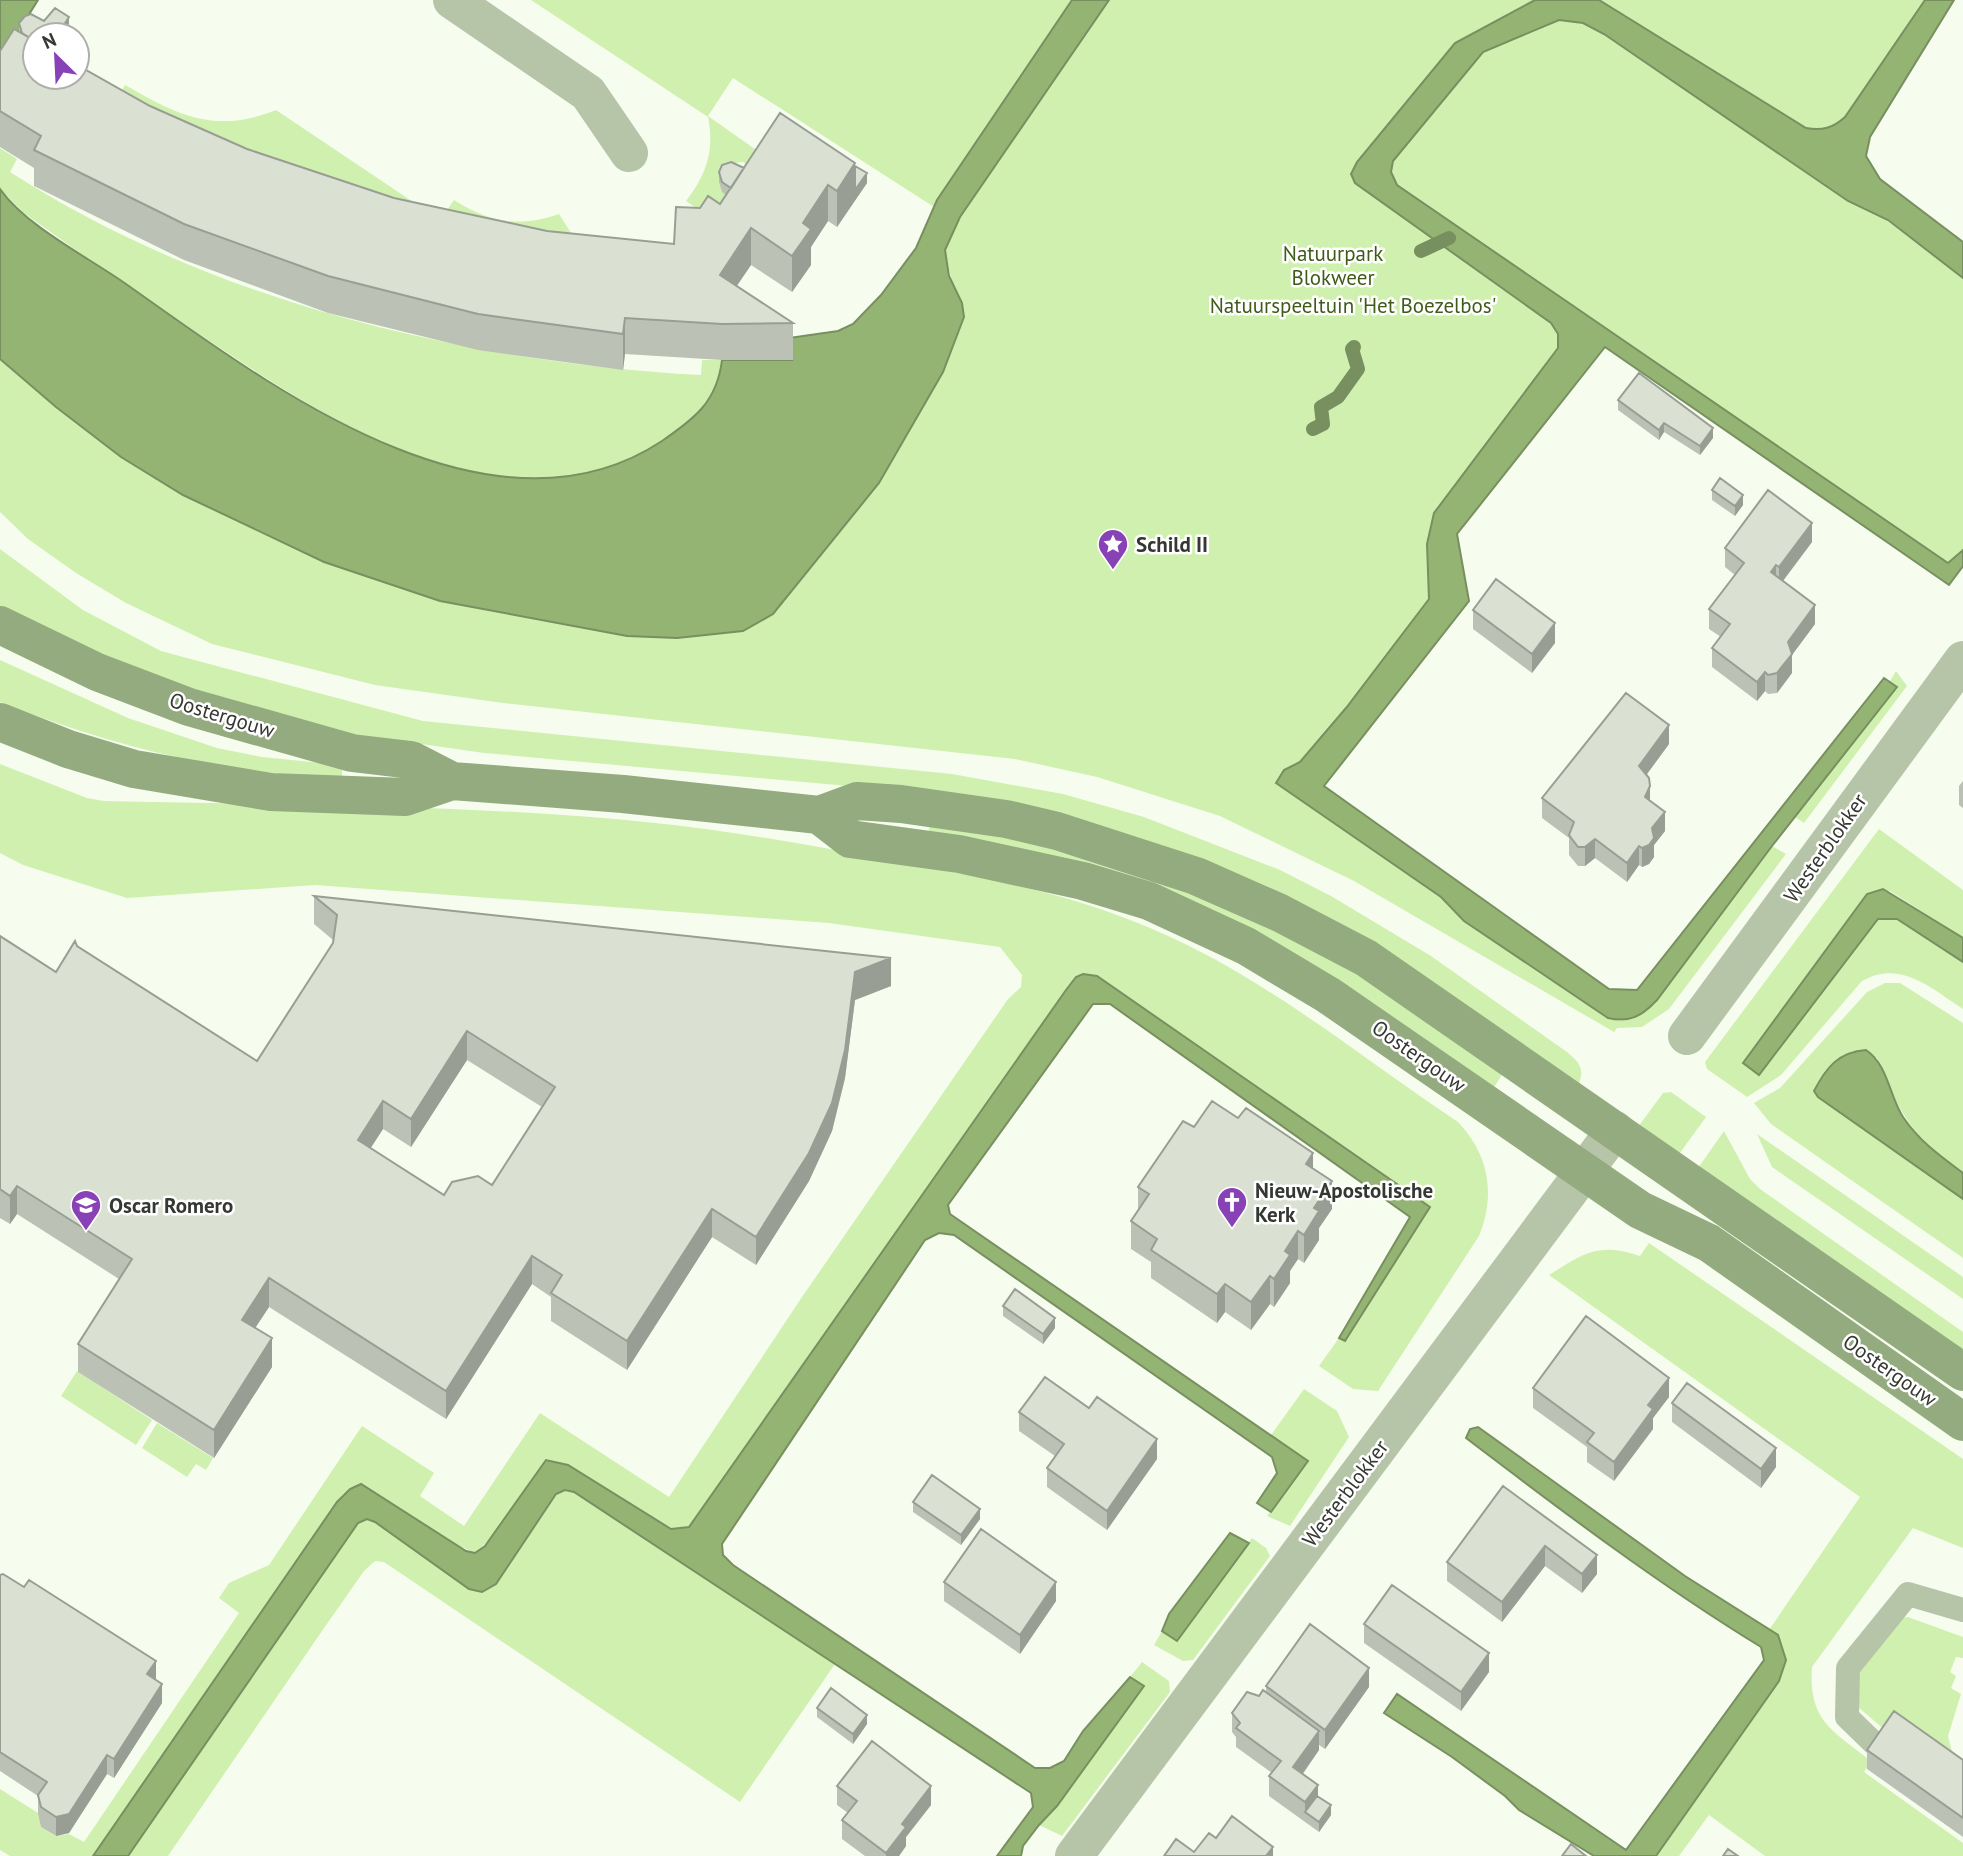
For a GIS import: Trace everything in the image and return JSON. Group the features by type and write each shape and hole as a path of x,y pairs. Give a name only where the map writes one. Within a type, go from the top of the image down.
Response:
{"main road":[{"name":"Oostergouw","path":"0,625 97,672 189,707 352,753 411,760 452,780 623,794 820,816 857,801 948,810 1057,831 1196,876 1280,913 1366,958 1963,1372"},
{"name":"Oostergouw","path":"0,722 68,749 134,769 271,792 405,797 452,780"},
{"name":"Oostergouw","path":"820,816 850,839 1025,866 1149,901 1203,925 1290,970 1640,1210 1709,1243 1963,1422"}],"street":[{"path":"452,0 588,93 629,153"},
{"name":"Westerblokker","path":"1687,1036 1963,660"},
{"name":"Westerblokker","path":"1074,1856 1615,1130"}],"lane":[{"path":"1881,1750 1847,1717 1848,1668 1908,1594 1963,1610"}],"green space":[{"name":"Natuurpark Blokweer","path":"531,0 1925,0 1845,117 1878,214 1963,278 1963,550 1948,563 1615,334 1457,533 1468,601 1308,805 1441,897 1464,921 1608,1018 1620,1021 1645,1012 1772,846 1786,854 1669,1009 1642,1027 1617,1028 1614,1032 1354,881 1220,816 1097,777 1015,759 503,703 375,685 212,644 126,603 76,573 28,539 0,512 0,359 56,407 324,562 440,601 627,636 773,614 879,483 943,372 953,287 945,250 960,216 937,201 934,207 733,78 708,116 762,154 752,169 743,162 728,164 728,193 718,223 686,201 699,182 707,162 710,141 708,117"},
{"path":"125,85 180,113 216,121 234,121 276,110 440,220 454,200 492,218 518,222 559,214 571,233 566,269 104,119"},
{"path":"0,148 17,159 10,172 88,218 170,257 255,290 342,317 431,339 521,356 612,368 701,375 702,360 722,360 719,376 706,403 675,433 648,449 590,472 531,479 473,472 415,456 358,431 303,401 180,321 24,213 0,189"},
{"path":"0,549 83,610 161,651 423,721 952,774 1063,794 1144,817 1280,870 1331,896 1431,956 1571,1055 1581,1069 1581,1078 1579,1083 1422,976 947,795 484,753 330,731 195,694 0,610"},
{"path":"0,660 128,718 217,748 262,757 342,765 342,778 254,771 210,764 125,744 42,718 0,702"},
{"path":"1896,671 1907,686 1804,823 1795,817 1897,687 1890,681"},
{"path":"0,764 87,798 104,801 517,812 713,830 957,873 1024,887 1091,906 1157,931 1236,971 1311,1019 1458,1122 1483,1161 1488,1190 1484,1221 1479,1236 1378,1391 1353,1389 1319,1366 1339,1338 1345,1341 1430,1207 1097,976 1083,974 1066,990 689,1527 671,1529 568,1465 475,1553 343,1494 93,1856 10,1856 0,1850 0,1789 38,1813 41,1827 55,1836 69,1834 84,1842 239,1613 219,1598 229,1583 269,1565 362,1426 434,1473 420,1496 464,1526 540,1413 669,1497 802,1297 1008,999 1021,987 1022,975 1000,947 829,923 315,885 127,898 23,865 0,853"},
{"path":"930,822 996,833 1180,886 1355,969 1505,1070 1491,1092 1331,980 928,835"},
{"path":"1879,829 1963,890 1963,938 1890,891 1867,894 1743,1063 1759,1075 1878,918 1897,919 1963,962 1963,1009 1915,979 1889,973 1876,975 1862,981 1781,1075 1747,1097 1707,1069 1705,1062"},
{"path":"1885,983 1900,983 1963,1023 1963,1173 1930,1147 1910,1123 1901,1110 1877,1058 1853,1051 1830,1068 1815,1091 1818,1097 1963,1199 1963,1258 1771,1124 1754,1103 1780,1088 1867,992"},
{"path":"1671,1092 1706,1117 1677,1157 1638,1127 1663,1093"},
{"path":"1724,1131 1750,1179 1760,1189 1963,1332 1963,1357 1696,1171"},
{"path":"1757,1134 1963,1277 1963,1299 1772,1167"},
{"path":"1649,1243 1963,1459 1963,1548 1913,1528 1812,1667 1812,1685 1814,1700 1826,1723 1871,1761 1864,1772 1963,1843 1963,1856 1765,1856 1709,1815 1679,1856 1656,1856 1779,1681 1778,1635 1769,1630 1860,1497 1549,1275 1592,1252 1613,1250 1640,1256"},
{"path":"77,1371 152,1420 136,1445 61,1396"},
{"path":"1304,1389 1337,1411 1349,1437 1290,1526 1267,1516 1307,1461 1271,1435"},
{"path":"157,1423 213,1458 206,1470 196,1464 187,1477 142,1448"},
{"path":"560,1490 574,1492 835,1664 740,1802 384,1562 375,1561 364,1571 168,1856 128,1856 358,1523 367,1519 375,1522 482,1592 496,1584"},
{"path":"1252,1538 1266,1548 1270,1556 1193,1660 1183,1661 1154,1645 1162,1631 1176,1640"},
{"path":"1908,1617 1963,1637 1963,1658 1956,1657 1950,1672 1956,1676 1951,1688 1961,1694 1948,1736 1954,1759 1886,1731 1858,1707 1856,1675 1901,1618"},
{"path":"1142,1662 1169,1681 1170,1692 1062,1836 1039,1825 1057,1806 1144,1687 1130,1677"}],"shaded area":[{"path":"0,0 38,0 25,21 21,21 0,86"},
{"path":"1072,0 1109,0 960,217 945,250 949,276 962,303 964,317 943,372 879,483 773,614 743,631 677,638 627,636 440,601 324,562 183,495 121,457 0,359 0,189 42,229 244,366 311,407 381,442 453,467 525,478 595,471 662,441 694,417 715,387 722,360 792,360 782,339 838,331 853,324 881,295 916,248 937,200"},
{"path":"1535,0 1599,0 1806,128 1817,129 1832,126 1845,117 1925,0 1954,0 1870,137 1866,156 1880,179 1963,242 1963,278 1888,220 1848,201 1604,34 1583,23 1559,20 1483,52 1393,161 1391,172 1397,185 1948,563 1963,550 1963,566 1949,585 1605,347 1457,534 1469,601 1324,786 1609,989 1637,990 1884,678 1897,687 1772,846 1657,1000 1641,1014 1623,1020 1608,1018 1464,921 1441,897 1276,783 1284,770 1300,762 1346,708 1429,599 1427,544 1434,513 1558,348 1558,334 1551,323 1355,183 1351,174 1357,162 1455,43"},
{"path":"1883,889 1963,938 1963,962 1897,919 1878,919 1759,1075 1743,1063 1867,894"},
{"path":"1083,974 1097,976 1430,1207 1345,1341 1339,1338 1410,1217 1110,1004 1093,1004 948,1205 950,1214 1308,1461 1271,1512 1257,1503 1277,1473 1272,1457 954,1235 939,1233 925,1240 722,1544 723,1555 733,1565 1035,1768 1050,1768 1064,1761 1083,1731 1130,1677 1144,1686 1057,1806 1023,1846 1021,1856 997,1856 1033,1807 1031,1793 574,1492 565,1490 556,1494 496,1584 482,1592 469,1589 375,1522 367,1519 358,1523 128,1856 93,1856 337,1502 350,1489 361,1484 466,1551 475,1553 485,1546 546,1460 568,1465 671,1529 689,1527 1066,990 1076,977"},
{"path":"1866,1050 1879,1064 1909,1126 1930,1148 1963,1173 1963,1199 1818,1097 1814,1091 1823,1075 1840,1058"},
{"path":"1478,1427 1685,1576 1778,1635 1786,1660 1779,1681 1656,1856 1594,1856 1519,1810 1505,1796 1452,1757 1384,1713 1397,1694 1626,1850 1764,1660 1761,1647 1574,1520 1466,1438 1470,1429"},
{"path":"1230,1533 1249,1543 1177,1641 1162,1631 1169,1614"}],"building":[{"path":"55,8 69,17 66,21 44,21"},
{"path":"31,14 44,21 21,21 21,30 19,23 25,16"},
{"path":"14,29 21,33 21,91 91,91 91,73 150,106 247,149 394,198 547,231 674,244 676,207 700,208 708,196 720,204 780,113 855,163 837,191 828,185 803,223 811,229 792,256 751,228 720,275 793,323 722,324 625,318 623,334 478,314 328,276 184,224 34,150 41,136 0,111 0,51"},
{"path":"731,162 744,168 731,188 722,182 719,172 722,165"},
{"path":"855,166 867,173 855,190"},
{"path":"1639,373 1713,428 1700,446 1664,423 1659,430 1618,400"},
{"path":"1720,478 1743,495 1735,506 1712,490"},
{"path":"1768,490 1812,523 1779,567 1776,565 1771,572 1815,605 1788,642 1792,654 1777,673 1768,675 1765,672 1757,682 1712,648 1730,624 1709,609 1744,563 1725,548"},
{"path":"1496,579 1555,623 1532,654 1473,610"},
{"path":"1626,693 1669,725 1639,766 1649,778 1650,786 1645,797 1665,812 1652,828 1654,838 1649,845 1642,848 1639,846 1627,863 1595,839 1585,847 1578,847 1569,835 1574,822 1542,798"},
{"path":"314,896 891,958 855,972 845,1050 832,1103 809,1153 756,1237 712,1209 627,1341 551,1293 562,1275 532,1256 446,1391 269,1278 242,1320 272,1338 214,1430 78,1344 132,1259 17,1186 10,1196 0,1189 0,936 56,972 75,941 77,946 257,1061 333,943 337,915","holes":["467,1031 555,1087 492,1185 478,1176 452,1182 444,1195 358,1140 383,1101 411,1119"]},
{"name":"Nieuw-Apostolische Kerk","path":"1212,1101 1238,1118 1246,1108 1313,1153 1306,1164 1332,1181 1314,1208 1319,1211 1304,1235 1298,1231 1285,1251 1290,1255 1274,1279 1270,1276 1251,1302 1225,1284 1217,1294 1151,1250 1157,1239 1131,1221 1149,1194 1138,1187 1183,1121 1194,1127"},
{"path":"1015,1289 1055,1318 1043,1334 1003,1306"},
{"path":"1586,1316 1669,1378 1648,1405 1653,1409 1614,1462 1587,1442 1594,1433 1533,1388"},
{"path":"1045,1377 1089,1408 1097,1397 1157,1439 1107,1511 1047,1468 1064,1444 1019,1412"},
{"path":"1687,1383 1776,1448 1761,1469 1672,1403"},
{"path":"932,1475 980,1509 961,1535 913,1502"},
{"path":"1503,1486 1597,1555 1582,1574 1545,1546 1502,1602 1447,1562"},
{"path":"981,1529 1056,1582 1020,1635 944,1582"},
{"path":"3,1574 24,1587 29,1580 156,1661 147,1674 162,1684 114,1759 107,1755 69,1814 56,1817 41,1807 38,1795 47,1782 0,1752 0,1575"},
{"path":"1392,1585 1489,1653 1461,1692 1364,1624"},
{"path":"1310,1624 1369,1668 1325,1730 1266,1686"},
{"path":"831,1688 867,1715 853,1734 817,1708"},
{"path":"1263,1690 1319,1731 1293,1767 1318,1785 1305,1802 1269,1776 1281,1761 1236,1728 1240,1723 1232,1713 1247,1692 1259,1696"},
{"path":"1894,1711 1963,1760 1963,1818 1867,1750"},
{"path":"872,1741 931,1786 902,1824 906,1827 886,1853 842,1820 857,1801 837,1786"},
{"path":"1317,1796 1331,1805 1319,1822 1305,1812"},
{"path":"1232,1816 1273,1847 1266,1856 1164,1856 1176,1839 1194,1852 1209,1833 1216,1838"},
{"path":"1571,1844 1586,1856 1562,1856"},
{"path":"1728,1849 1738,1856 1723,1856"}],"waterway":[{"path":"1421,251 1449,238"},
{"path":"1313,429 1323,424 1321,407 1338,397 1358,369 1352,349 1354,347"}],"place":[{"name":"Schild II","path":"1113,571"},
{"name":"Nieuw-Apostolische Kerk","path":"1232,1229"},
{"name":"Oscar Romero","path":"86,1232"}],"park label":[{"name":"Natuurspeeltuin 'Het Boezelbos'","path":"1353,305"}]}
